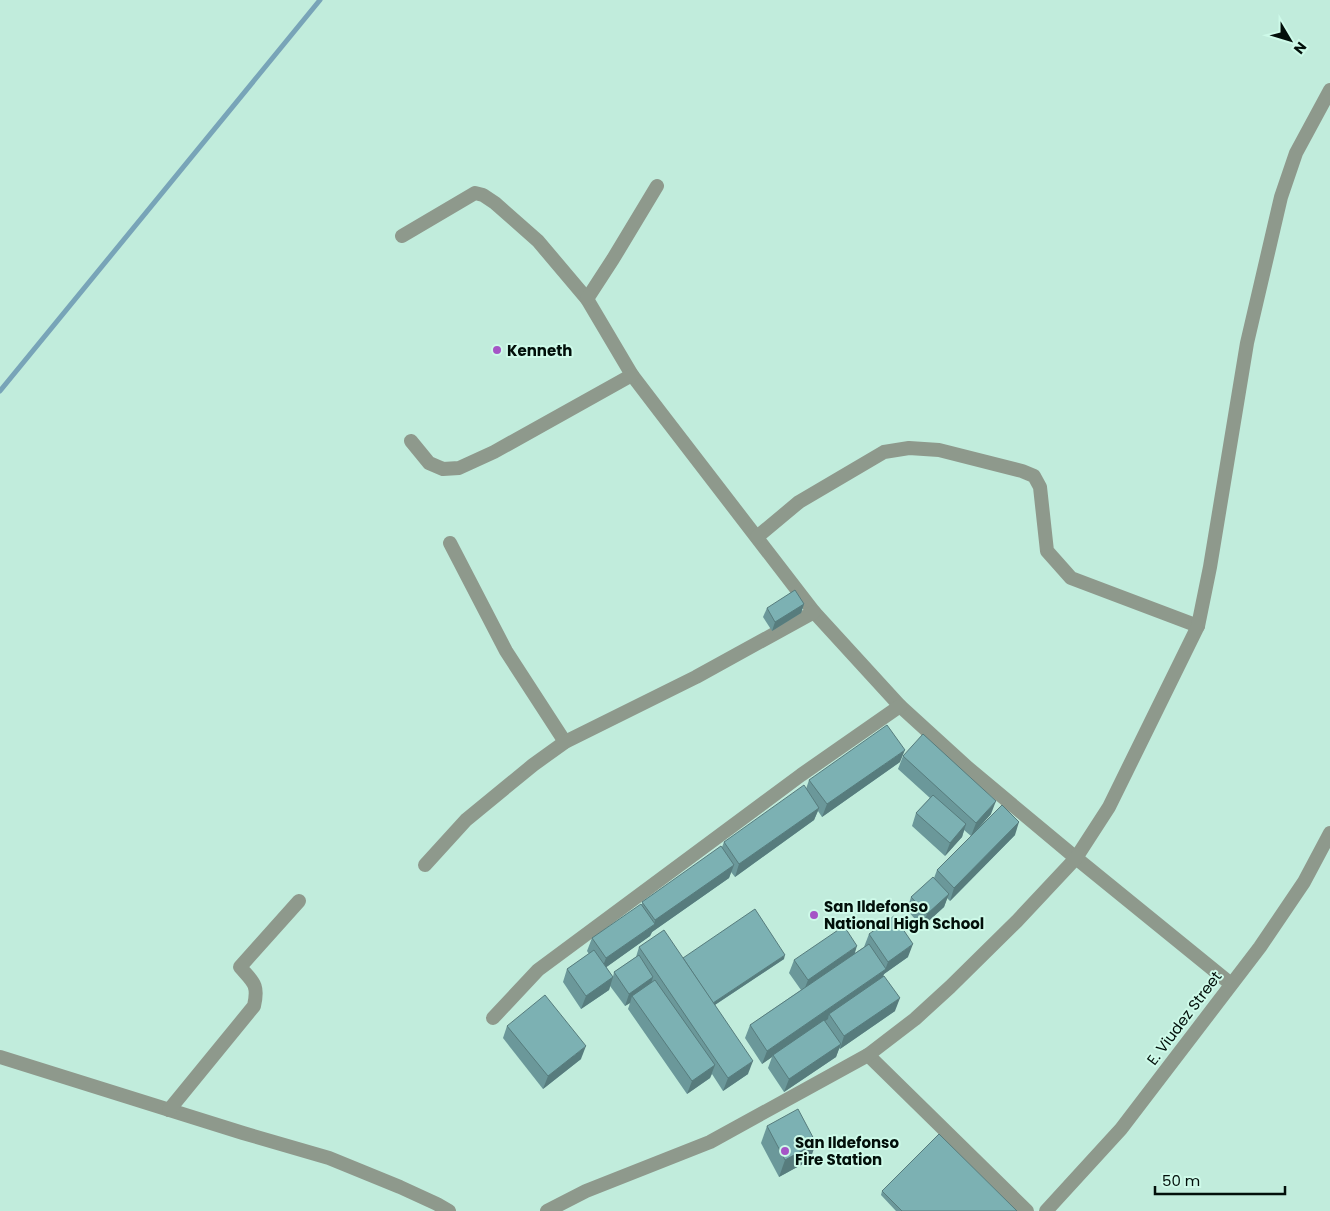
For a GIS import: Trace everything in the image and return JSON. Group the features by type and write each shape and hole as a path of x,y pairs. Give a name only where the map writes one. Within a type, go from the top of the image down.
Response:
{"street":[{"path":"547,1211 586,1191 710,1142 868,1055 915,1019 943,994 1017,921 1076,858 1109,807 1198,626 1210,566 1247,343 1281,197 1296,153 1330,90"},
{"path":"587,299 657,186"},
{"path":"402,236 475,193 483,195 495,203 538,241 587,299 632,375 814,612 900,706 968,768 1230,984"},
{"path":"411,441 429,463 443,469 459,468 494,452 632,375"},
{"path":"757,536 799,502 884,452 909,448 939,450 1022,471 1034,476 1040,487 1047,551 1072,578 1198,626"},
{"path":"450,543 506,651 565,742"},
{"path":"425,865 466,820 533,765 565,742 696,678 814,612"},
{"path":"493,1018 538,970 801,775 900,706"},
{"name":"E. Viudez Street","path":"1046,1211 1121,1129 1260,947 1304,882 1330,833"},
{"path":"169,1110 254,1006 255,984 240,967 299,901"},
{"path":"868,1055 1027,1211"},
{"path":"0,1057 329,1158 400,1186 449,1211"}],"building":[{"path":"795,590 804,604 775,622 767,608"},
{"path":"887,725 905,750 827,804 809,780"},
{"path":"923,734 996,801 976,823 903,756"},
{"path":"804,785 819,808 739,864 724,842"},
{"path":"933,795 966,824 950,843 916,813"},
{"path":"1002,805 1019,822 954,888 937,870"},
{"path":"721,846 734,865 655,920 642,902"},
{"path":"933,877 949,894 927,914 911,897"},
{"path":"641,904 655,924 606,958 592,938"},
{"path":"755,909 785,955 713,1003 683,958"},
{"path":"894,916 913,944 888,962 869,934"},
{"path":"844,926 857,946 808,980 794,960"},
{"path":"664,930 753,1061 728,1078 639,947"},
{"path":"869,944 886,969 767,1051 750,1025"},
{"path":"594,950 613,977 586,996 567,969"},
{"path":"639,955 653,977 629,994 614,972"},
{"path":"884,976 900,998 844,1036 829,1014"},
{"path":"655,980 715,1065 692,1081 632,996"},
{"path":"545,995 586,1046 548,1076 507,1026"},
{"path":"824,1020 841,1044 789,1079 773,1055"},
{"path":"798,1109 816,1143 785,1160 767,1126"},
{"path":"939,1134 1017,1211 902,1211 882,1191"}],"waterway":[{"path":"0,391 320,0"}],"place":[{"name":"Kenneth","path":"497,350"},
{"name":"San Ildefonso National High School","path":"814,915"},
{"name":"San Ildefonso Fire Station","path":"785,1151"}]}
